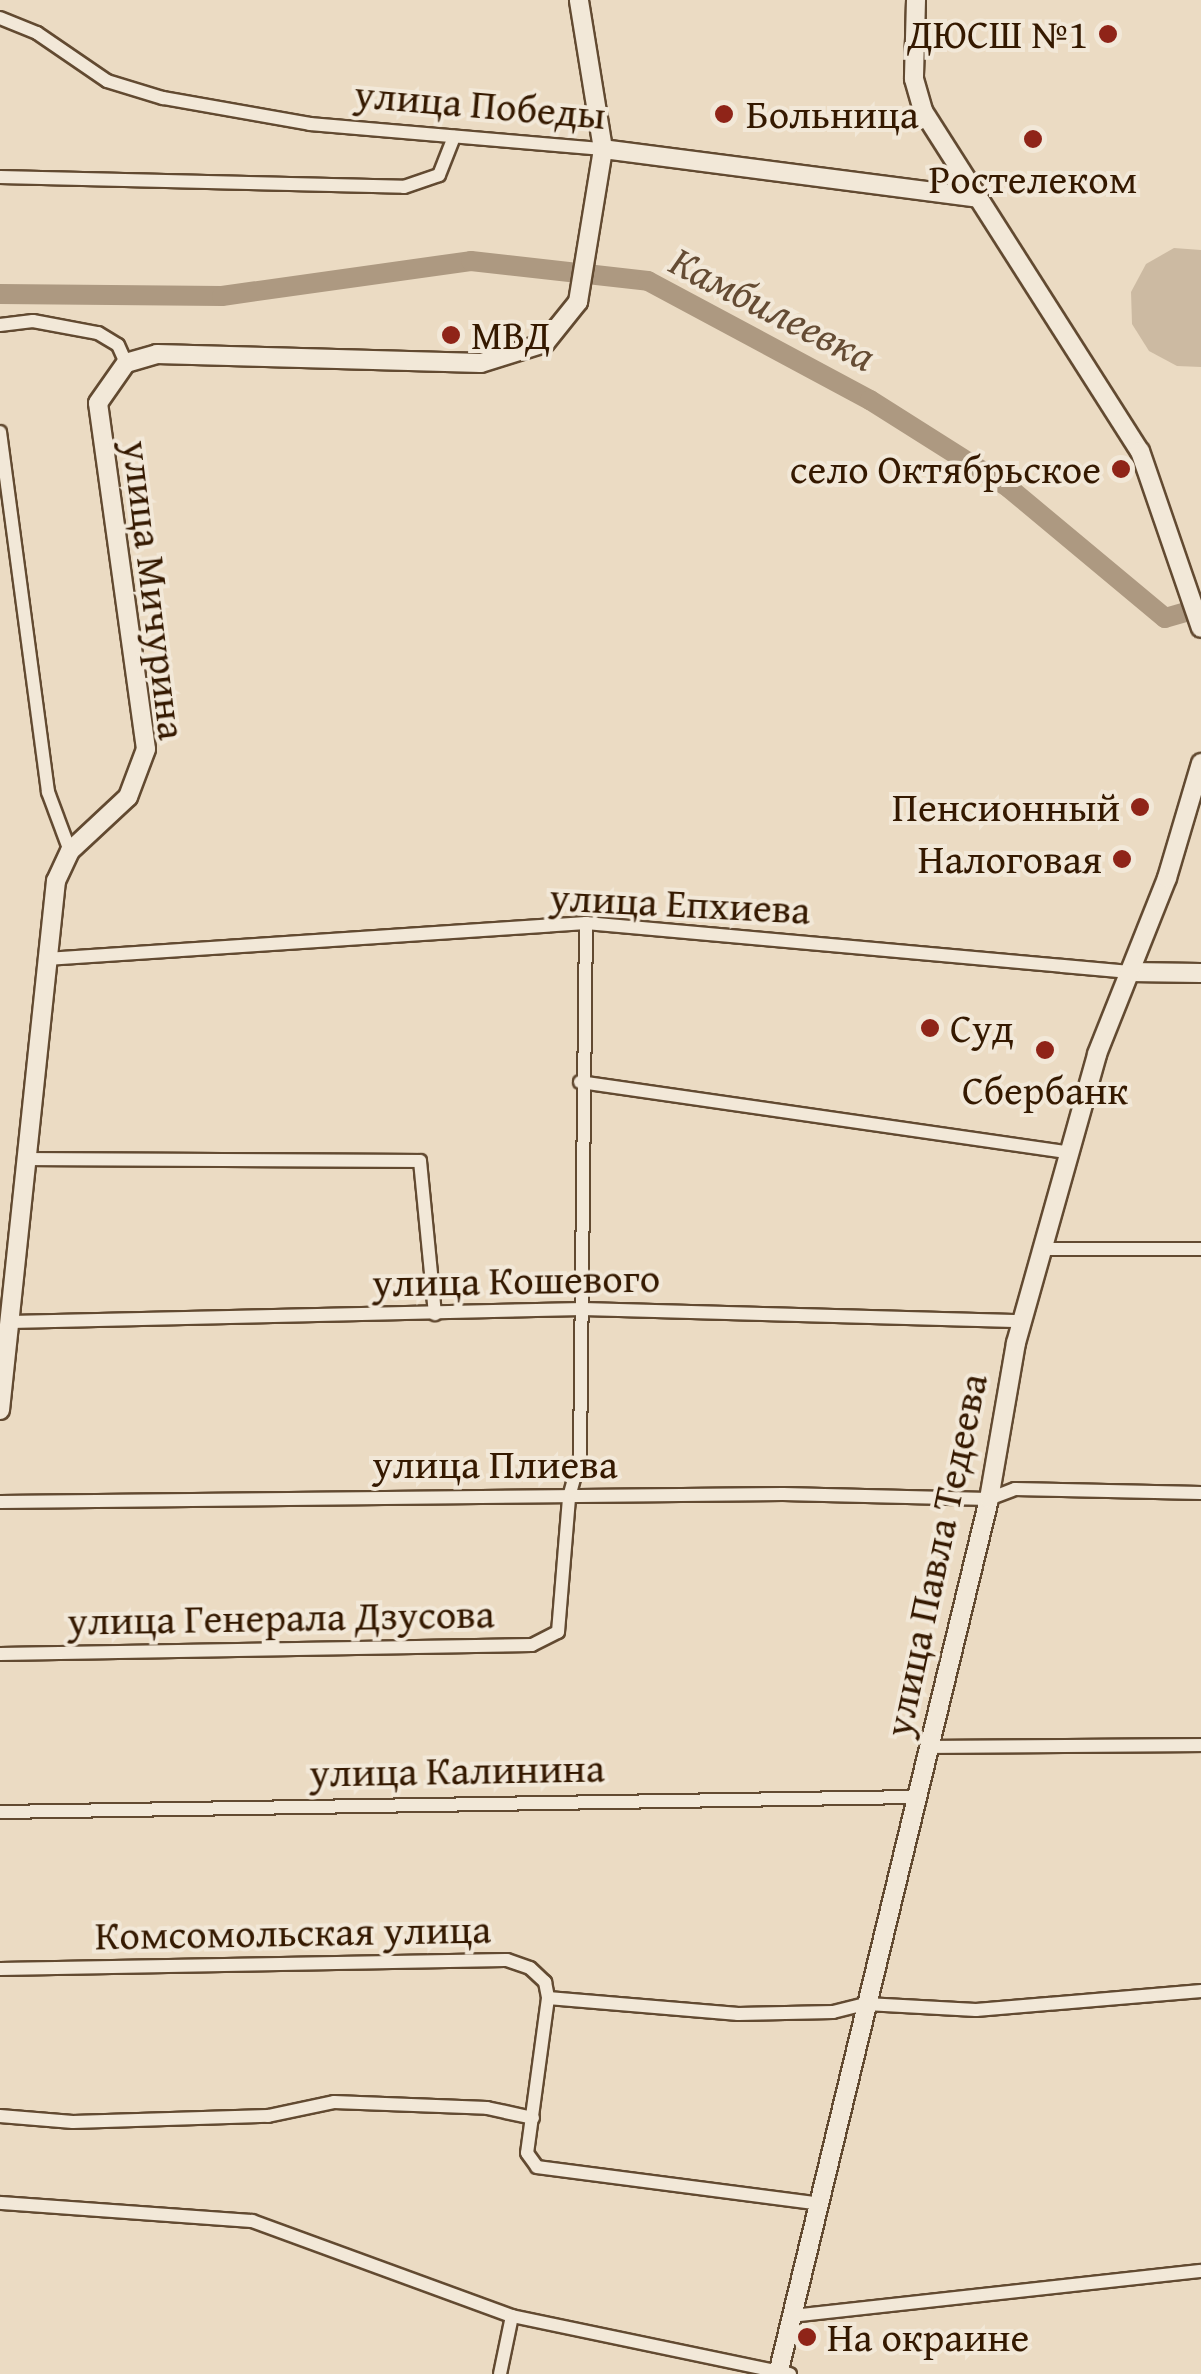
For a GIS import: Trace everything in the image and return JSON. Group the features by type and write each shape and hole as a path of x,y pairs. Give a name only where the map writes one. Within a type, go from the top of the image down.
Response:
{"main road":[{"path":"126,363 157,354 506,360 546,343 569,320 581,292 600,176 602,149 579,0"},
{"path":"916,0 914,79 923,111 1140,451 1201,628"},
{"name":"улица Победы","path":"602,149 975,197"},
{"name":"улица Мичурина","path":"0,1410 56,881 70,851 128,797 146,749 97,418 107,382 126,363"},
{"name":"улица Павла Тедеева","path":"783,2373 816,2203 989,1499 1022,1321 1097,1054 1168,878 1201,763"},
{"path":"1130,972 1201,973"}],"street":[{"name":"улица Победы","path":"0,18 36,33 107,81 137,92 310,124 602,149"},
{"path":"0,177 404,187 439,176 454,137"},
{"path":"0,325 33,321 98,332 118,346 126,363"},
{"path":"0,432 48,792 70,851"},
{"path":"569,1498 580,1456 583,1309 580,1082 586,923"},
{"name":"улица Епхиева","path":"46,959 586,923 1130,972"},
{"path":"580,1082 1071,1153"},
{"path":"25,1159 420,1161 435,1314"},
{"path":"1044,1250 1201,1249"},
{"name":"улица Кошевого","path":"10,1322 583,1309 1022,1321"},
{"name":"улица Плиева","path":"0,1502 989,1499 1015,1489 1201,1494"},
{"name":"улица Генерала Дзусова","path":"0,1654 532,1645 558,1632 569,1498"},
{"path":"930,1747 1201,1744"},
{"name":"улица Калинина","path":"0,1812 915,1797"},
{"name":"Комсомольская улица","path":"0,1969 507,1960 530,1968 545,1982 548,1998"},
{"path":"816,2203 536,2168 527,2154 548,1998 738,2014 833,2012 866,2004 976,2010 1201,1991"},
{"path":"0,2116 72,2122 268,2116 334,2102 487,2108 533,2118"},
{"path":"0,2203 252,2221 512,2316 783,2373"},
{"path":"792,2316 1201,2271"},
{"path":"500,2374 512,2316"}],"shaded area":[{"path":"1174,248 1201,250 1201,367 1177,366 1149,351 1132,324 1131,292 1146,264"}],"waterway":[{"name":"Камбилеевка","path":"0,294 222,296 471,261 648,281 870,400 1009,488 1165,618 1201,608"}],"place":[{"name":"ДЮСШ №1","path":"1108,34"},
{"name":"Больница","path":"724,114"},
{"name":"Ростелеком","path":"1033,139"},
{"name":"МВД","path":"451,335"},
{"name":"село Октябрьское","path":"1121,469"},
{"name":"Пенсионный","path":"1140,807"},
{"name":"Налоговая","path":"1122,859"},
{"name":"Суд","path":"930,1028"},
{"name":"Сбербанк","path":"1045,1050"},
{"name":"На окраине","path":"807,2337"}]}
